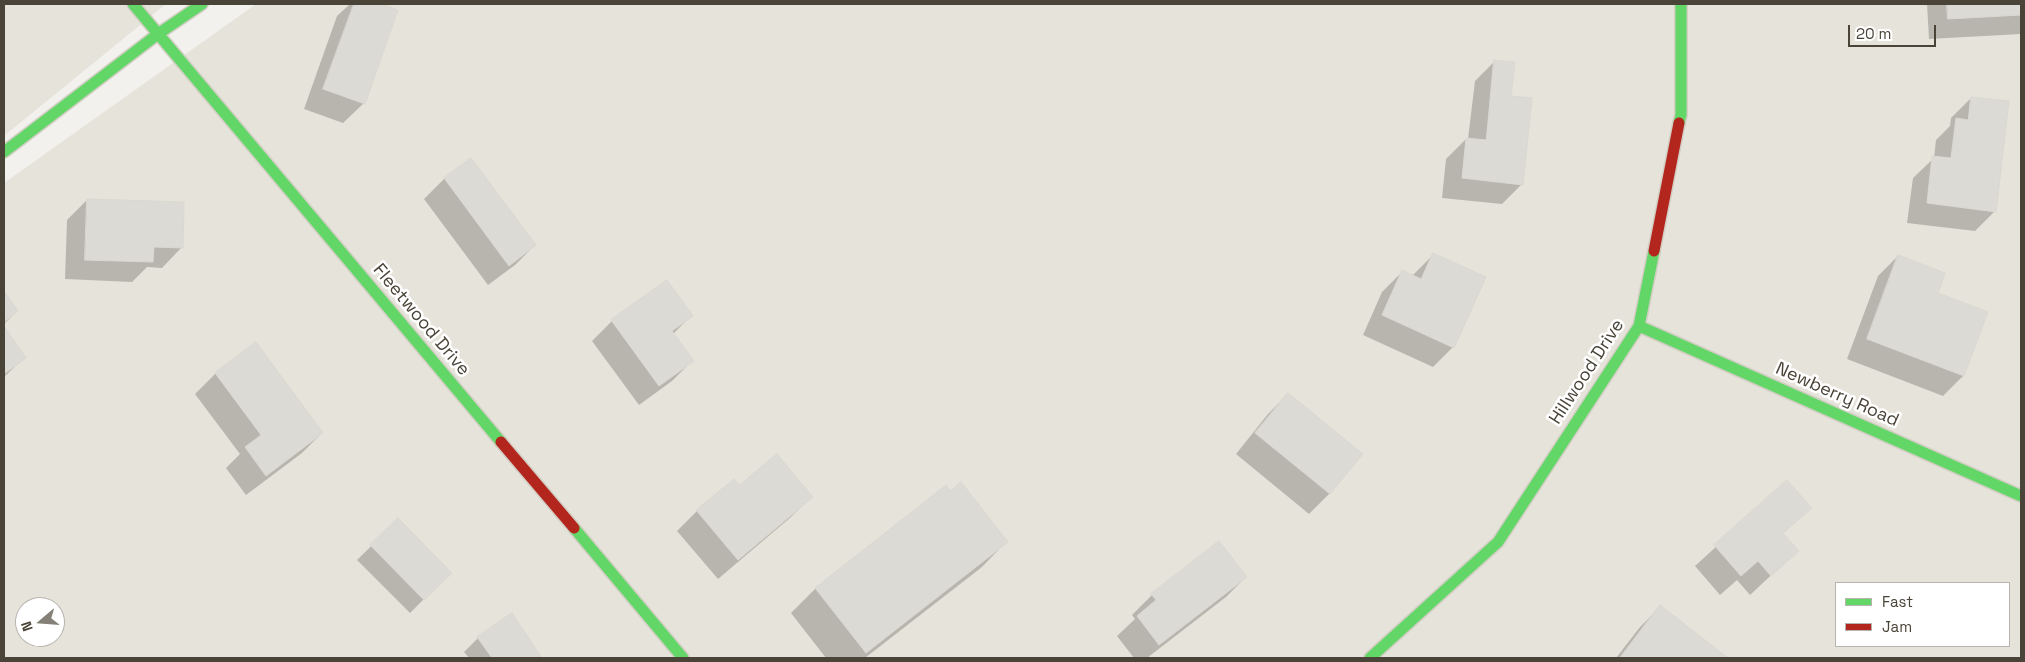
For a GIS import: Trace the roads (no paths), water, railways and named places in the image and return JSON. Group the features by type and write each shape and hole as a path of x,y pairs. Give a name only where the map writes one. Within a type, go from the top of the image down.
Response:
{"street":[{"name":"Fleetwood Drive","path":"133,4 683,658"},
{"path":"4,152 158,34 202,4"},
{"name":"Hillwood Drive","path":"1370,658 1498,542 1639,326 1681,115 1681,4"},
{"name":"Newberry Road","path":"1639,326 2021,496"}]}
